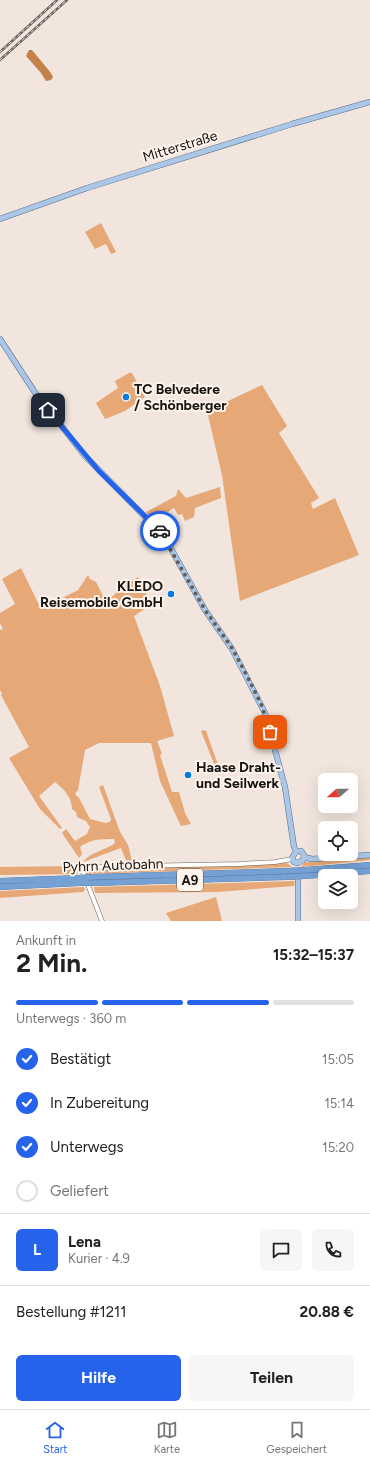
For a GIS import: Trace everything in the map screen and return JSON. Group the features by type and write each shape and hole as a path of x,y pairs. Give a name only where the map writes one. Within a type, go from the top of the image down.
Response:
{"highway":[{"name":"Pyhrn Autobahn","path":"305,873 370,865"},
{"name":"Pyhrn Autobahn","path":"0,881 94,880 370,871"},
{"name":"Pyhrn Autobahn","path":"0,887 79,880"}],"main road":[{"name":"Mitterstraße","path":"0,219 87,188 296,122 370,102"},
{"path":"0,339 34,391 85,456 164,536 205,610 232,648 258,696 266,718 285,787 294,848 296,851"},
{"path":"296,851 302,852 304,857 312,859 370,855"},
{"path":"296,851 292,853 292,859 298,865 304,857"},
{"path":"298,880 298,921"}],"street":[{"path":"102,921 81,867 239,864 275,862 292,859"}],"shaded area":[{"path":"29,50 32,50 51,73 53,77 51,80 46,81 26,56"},
{"path":"101,223 116,252 111,254 106,244 95,249 85,232"},
{"name":"TC Belvedere / Schönberger","path":"129,373 132,373 145,397 125,411 105,419 96,403 118,388 115,381"},
{"path":"262,385 287,426 279,433 319,498 311,503 313,509 335,498 359,555 240,601 222,475 207,411"},
{"path":"220,487 221,498 195,508 194,517 185,521 182,514 178,515 174,508 154,521 146,512 176,496 178,489 186,498"},
{"path":"21,568 41,609 78,590 88,575 90,579 96,582 106,602 124,586 138,577 151,605 134,616 160,686 174,736 157,741 162,754 160,755 172,792 179,792 185,813 191,824 181,826 160,781 151,743 99,743 85,750 78,790 75,794 79,798 90,819 105,823 110,822 111,819 99,787 103,785 120,832 128,845 133,865 128,865 121,848 83,862 94,853 115,843 114,839 96,840 84,844 80,847 82,854 79,858 62,833 66,829 75,841 87,834 90,827 86,821 77,817 76,812 72,809 69,797 55,782 39,796 62,828 60,829 40,809 9,758 29,747 1,695 0,690 0,630 3,629 0,623 0,613 15,604 2,579"},
{"path":"201,731 206,731 221,773 218,774"},
{"path":"370,856 370,860 301,867 305,862 358,861 358,857"},
{"path":"287,863 292,867 86,874 87,869 91,868 150,868"},
{"path":"76,866 78,874 0,875 0,867"},
{"path":"295,881 294,886 217,892 95,893 94,887"},
{"path":"84,887 85,890 83,892 0,898 0,891"},
{"path":"216,897 222,921 171,921 166,913"}],"railway":[{"path":"0,52 57,0"},
{"path":"0,60 67,0"}],"way so far":[{"path":"160,531 205,610 232,648 258,696 265,713 270,732"}],"place":[{"name":"TC Belvedere / Schönberger","path":"126,397"},
{"name":"KLEDO Reisemobile GmbH","path":"171,594"},
{"name":"Haase Draht- und Seilwerk","path":"188,775"}],"route":[{"path":"48,410 85,456 160,531"}]}
